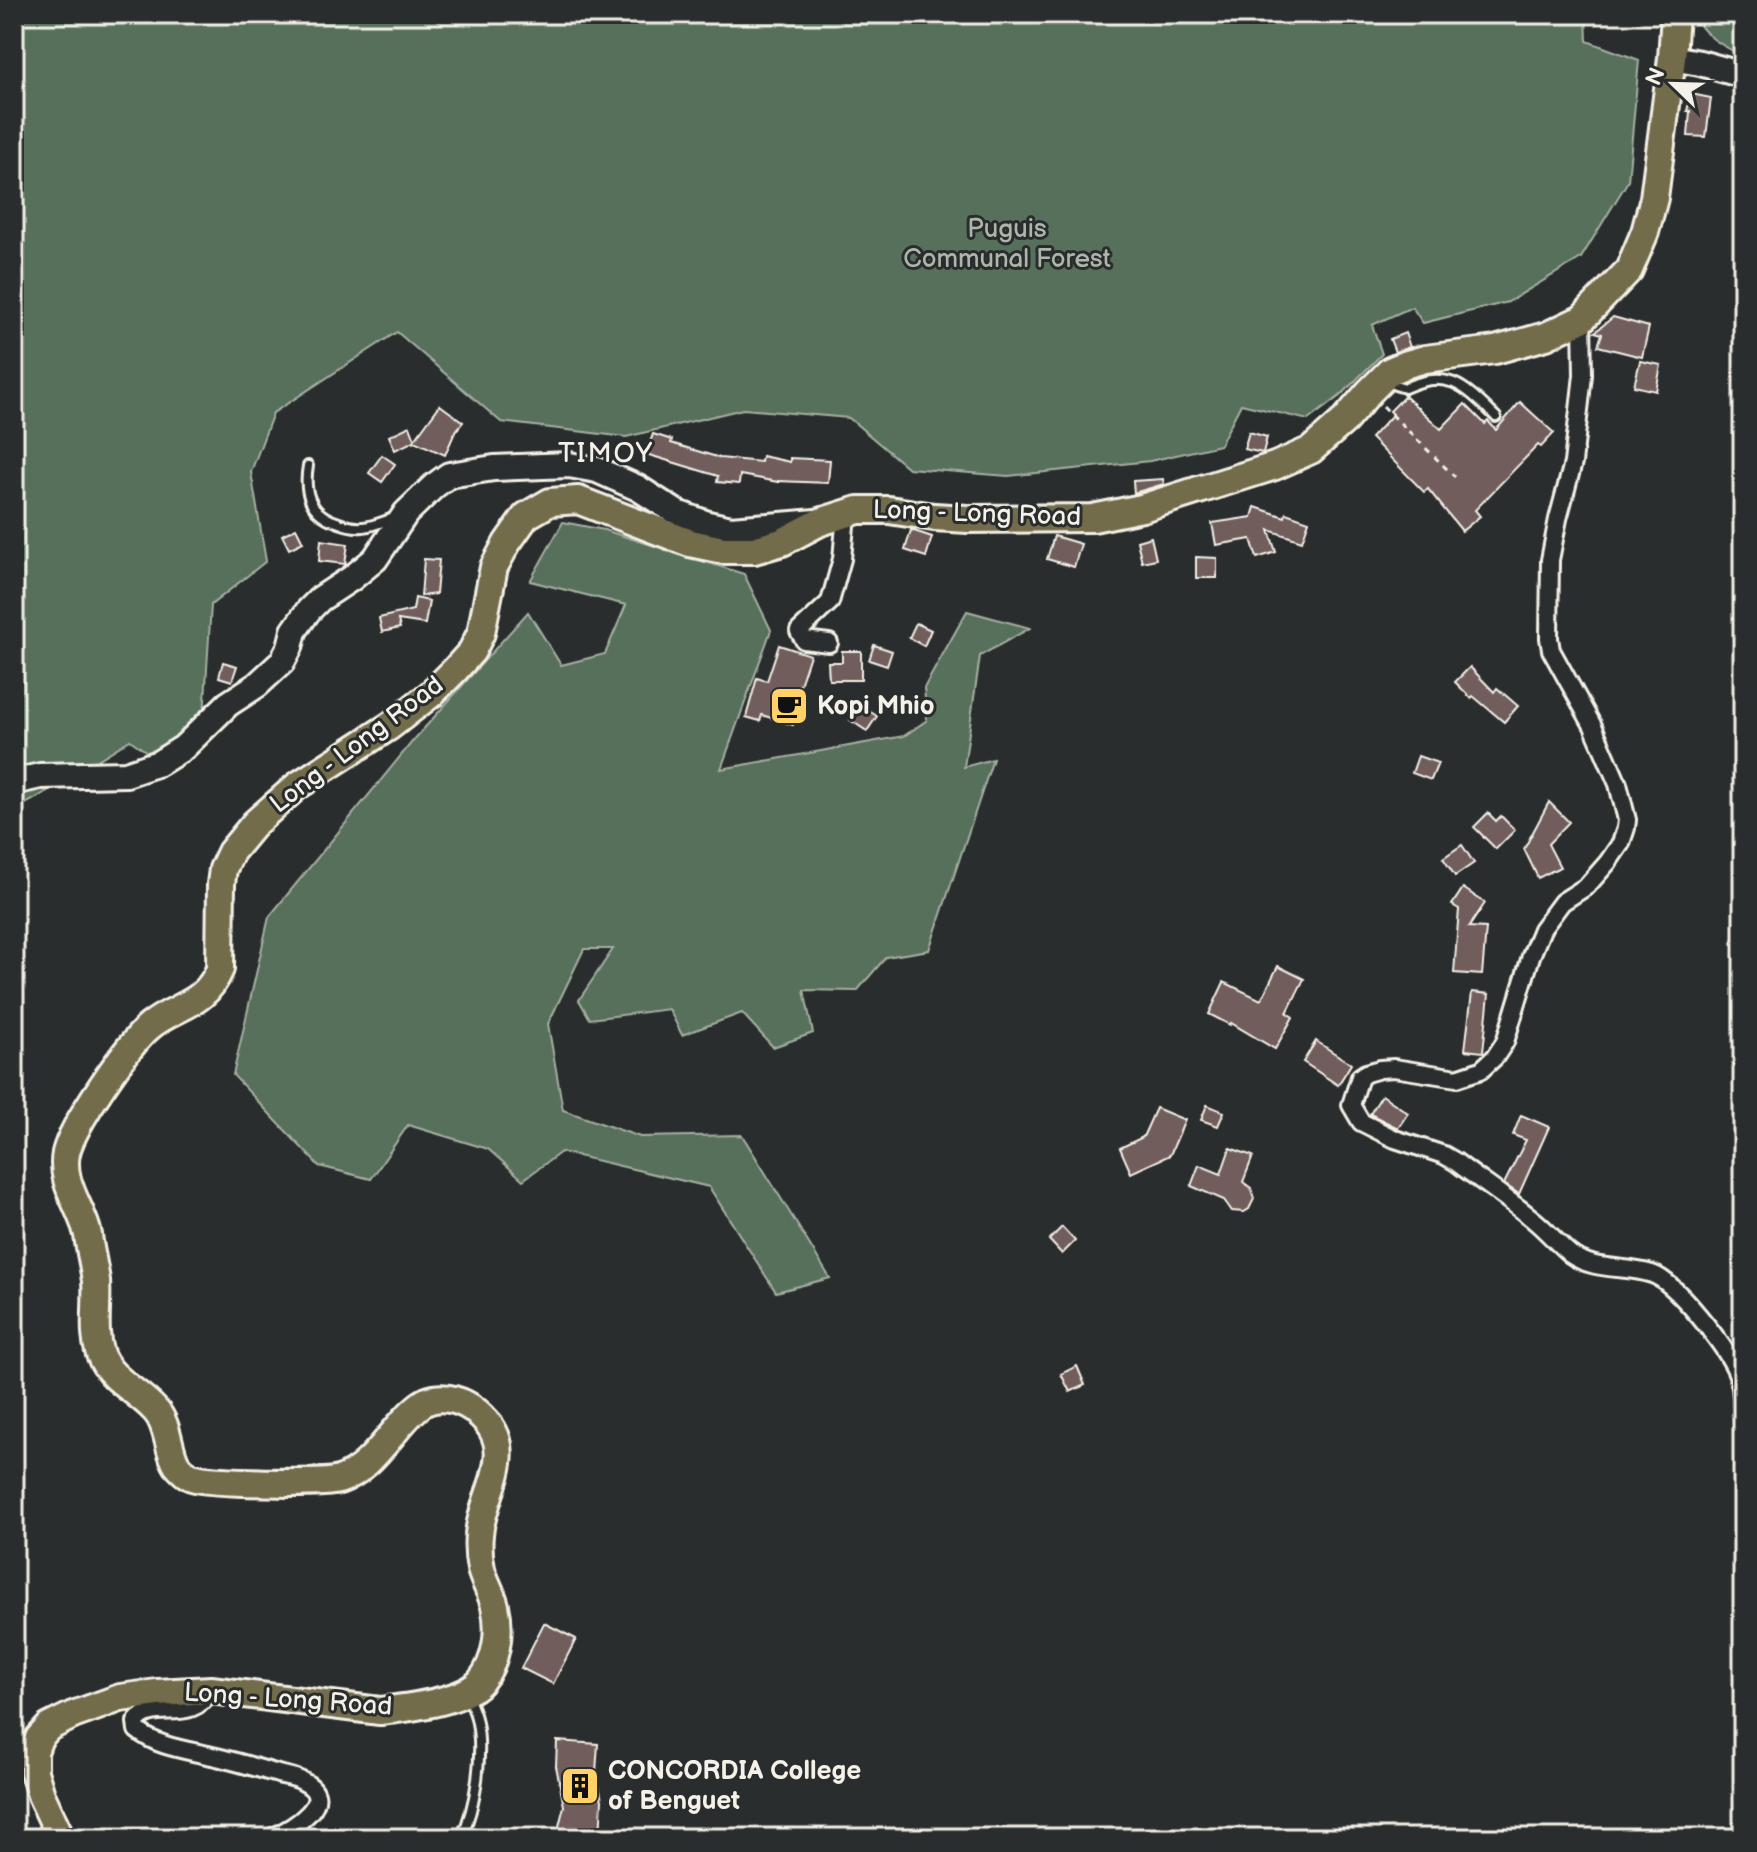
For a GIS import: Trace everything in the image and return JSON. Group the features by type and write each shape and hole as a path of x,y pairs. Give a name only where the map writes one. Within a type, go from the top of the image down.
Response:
{"main road":[{"name":"Long - Long Road","path":"61,1838 41,1795 34,1772 34,1752 39,1738 49,1727 73,1715 120,1698 211,1690 380,1711 406,1708 466,1693 481,1681 494,1657 497,1632 495,1606 481,1569 479,1534 499,1466 496,1436 480,1414 465,1403 446,1398 427,1401 410,1413 356,1472 336,1481 218,1481 191,1477 176,1464 159,1413 110,1373 100,1353 94,1325 96,1279 86,1228 66,1179 65,1155 72,1134 127,1049 152,1024 201,997 215,980 220,969 221,884 223,869 231,852 255,823 297,786 390,726 431,694 472,651 481,633 494,567 526,516 550,502 578,500 690,543 723,550 754,550 782,542 820,522 858,510 889,510 968,519 1093,518 1142,508 1275,466 1311,450 1345,420 1377,384 1404,365 1515,346 1546,336 1582,319 1629,270 1645,232 1654,198 1675,14"}],"street":[{"path":"1672,58 1743,75"},
{"path":"1582,319 1583,375 1573,463 1550,560 1549,638 1551,650 1593,726 1618,784 1627,820 1626,828 1621,843 1608,862 1587,886 1562,902 1542,929 1505,1042 1495,1057 1481,1070 1457,1078 1394,1068 1366,1073 1360,1077 1351,1105 1361,1122 1395,1139 1456,1162 1534,1220 1570,1254 1588,1264 1642,1272 1666,1281 1708,1328 1736,1369 1743,1418"},
{"path":"14,782 40,776 126,774 159,763 183,748 228,704 257,685 282,662 294,631 308,611 375,559 406,513 449,475 494,468 569,465 597,470 638,488 677,513 708,524 731,529 820,522"},
{"path":"829,643 804,640 799,631 830,602 842,559 846,514"},
{"path":"211,1690 207,1698 190,1709 140,1717 136,1722 137,1730 163,1744 303,1781 314,1791 317,1798 315,1807 295,1825 271,1838"}],"lane":[{"path":"1377,384 1405,388 1440,377 1475,396 1496,417"},
{"path":"308,466 305,483 312,506 321,516 346,526 363,527 406,513"},
{"path":"461,1838 480,1765 476,1718 466,1693"}],"path":[{"path":"1377,384 1455,477"}],"green space":[{"name":"Puguis Communal Forest","path":"14,14 1586,14 1587,41 1639,60 1628,181 1581,258 1508,302 1423,323 1412,307 1372,325 1382,354 1340,396 1308,420 1241,404 1220,445 1150,461 1008,476 908,468 849,418 743,409 626,437 501,422 397,332 273,413 251,472 266,561 211,605 204,716 158,760 130,740 14,810"},
{"path":"1695,14 1743,14 1743,56 1708,34"},
{"path":"563,522 604,530 744,574 771,630 721,769 904,736 927,720 924,688 967,611 1030,628 980,656 964,767 993,759 929,950 886,957 857,991 804,990 813,1033 773,1047 742,1013 682,1035 669,1009 590,1019 579,1000 613,949 584,949 548,1024 563,1110 640,1137 742,1135 830,1278 776,1292 709,1187 561,1152 523,1180 488,1149 408,1125 371,1179 319,1166 233,1075 269,917 412,742 528,612 561,665 605,654 626,605 530,581"}],"building":[{"path":"1691,94 1711,98 1706,137 1688,136 1690,111 1687,111"},
{"path":"1613,317 1649,327 1642,357 1598,346 1602,334 1595,332"},
{"path":"1405,333 1410,347 1395,352 1390,339"},
{"path":"1640,361 1661,365 1656,391 1634,386"},
{"path":"1405,396 1441,429 1465,404 1485,424 1488,421 1496,430 1520,402 1554,433 1541,447 1538,445 1475,510 1480,516 1462,531 1428,489 1424,492 1371,438"},
{"path":"440,405 463,422 445,455 414,441 395,450 389,436 410,426 415,439"},
{"path":"1249,432 1267,437 1263,453 1244,449"},
{"path":"653,434 672,440 671,443 720,458 761,462 762,456 790,462 790,458 830,460 828,483 778,482 740,475 739,484 717,482 718,476 646,454"},
{"path":"382,455 395,464 382,482 369,473"},
{"path":"1163,479 1164,484 1134,493 1133,481"},
{"path":"1255,507 1309,521 1302,541 1269,530 1276,552 1257,558 1251,539 1216,545 1212,523 1252,517"},
{"path":"296,528 303,542 289,549 282,535"},
{"path":"911,530 932,537 926,557 905,550"},
{"path":"1054,536 1081,544 1074,567 1047,559"},
{"path":"1151,537 1156,559 1142,562 1137,541"},
{"path":"321,540 348,544 345,564 319,561"},
{"path":"1196,557 1217,558 1217,578 1196,578"},
{"path":"424,559 439,560 436,594 421,596"},
{"path":"415,598 429,601 425,624 398,620 400,628 382,632 379,618 413,610"},
{"path":"916,623 931,630 924,646 909,638"},
{"path":"779,645 810,655 798,691 804,693 793,725 762,715 760,721 746,717 757,678 767,681"},
{"path":"874,645 892,651 887,666 869,660"},
{"path":"842,651 861,651 861,680 829,680 828,662 842,662"},
{"path":"223,662 237,666 232,681 219,677"},
{"path":"1470,667 1494,692 1497,688 1518,706 1504,722 1455,682"},
{"path":"859,705 877,716 867,731 850,720"},
{"path":"1418,756 1438,763 1431,780 1412,773"},
{"path":"1549,802 1569,822 1548,844 1560,867 1538,878 1524,849"},
{"path":"1488,813 1496,821 1501,816 1515,830 1496,849 1474,827"},
{"path":"1462,845 1474,863 1455,876 1443,858"},
{"path":"1463,888 1485,903 1469,927 1486,928 1482,975 1454,973 1459,909 1452,905"},
{"path":"1278,966 1304,979 1287,1013 1293,1017 1275,1049 1209,1014 1224,982 1261,1000"},
{"path":"1472,992 1489,994 1483,1052 1465,1050"},
{"path":"1316,1041 1351,1064 1338,1085 1303,1062"},
{"path":"1382,1095 1408,1113 1398,1128 1370,1114"},
{"path":"1207,1105 1224,1112 1218,1126 1201,1120"},
{"path":"1156,1108 1185,1120 1170,1155 1131,1173 1120,1148 1143,1137"},
{"path":"1521,1115 1549,1127 1519,1194 1504,1184 1526,1140 1513,1135"},
{"path":"1230,1148 1253,1156 1243,1182 1251,1188 1254,1199 1244,1212 1232,1211 1224,1200 1191,1186 1199,1165 1221,1174"},
{"path":"1062,1227 1075,1241 1062,1254 1049,1240"},
{"path":"1077,1366 1085,1385 1070,1392 1061,1374"},
{"path":"544,1623 576,1639 553,1684 521,1668"},
{"name":"CONCORDIA College of Benguet","path":"557,1741 598,1744 596,1772 602,1800 600,1838 556,1838 564,1806 556,1766"}],"place":[{"name":"Kopi Mhio","path":"789,706"},
{"name":"CONCORDIA College of Benguet","path":"580,1786"}],"district":[{"name":"TIMOY","path":"606,453"}]}
